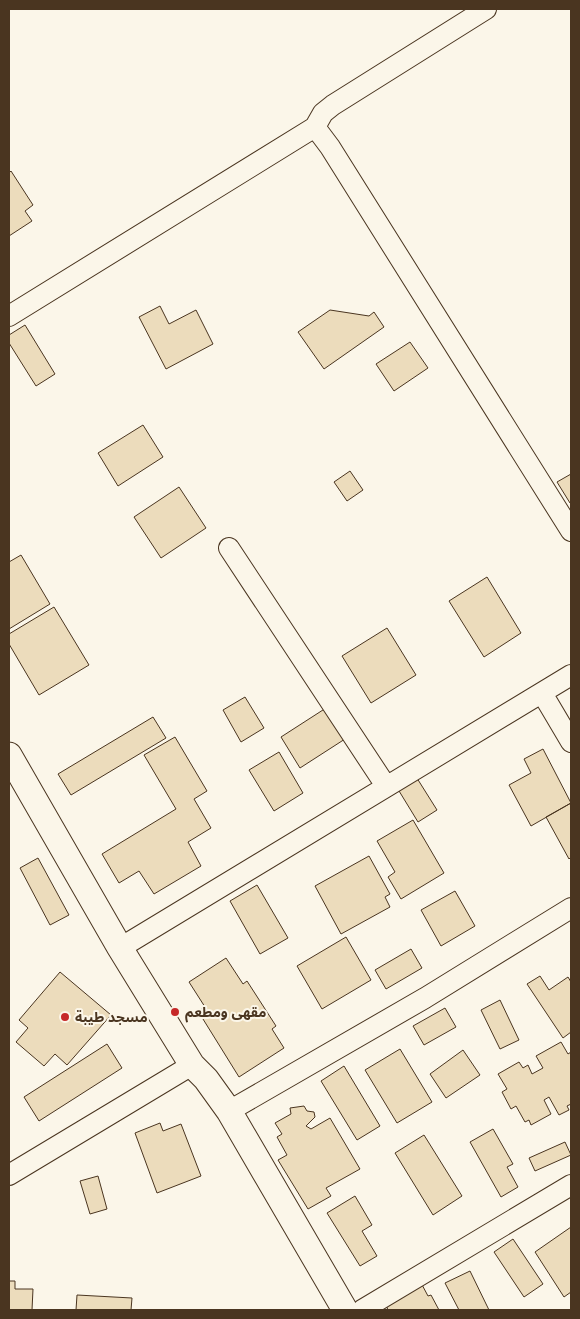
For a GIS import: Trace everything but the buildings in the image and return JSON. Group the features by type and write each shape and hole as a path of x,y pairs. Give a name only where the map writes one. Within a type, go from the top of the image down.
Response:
{"street":[{"path":"9,316 315,127 323,113 333,105 486,9"},
{"path":"315,127 351,179 571,531"},
{"path":"229,548 386,786"},
{"path":"120,948 571,675"},
{"path":"542,693 571,742"},
{"path":"9,755 120,948 192,1065 206,1079 228,1111 345,1310"},
{"path":"228,1111 425,998 571,908"},
{"path":"9,1175 192,1065"},
{"path":"362,1310 571,1185"}],"place":[{"name":"مقهى ومطعم","path":"175,1012"},
{"name":"مسجد طيبة","path":"65,1017"}]}
